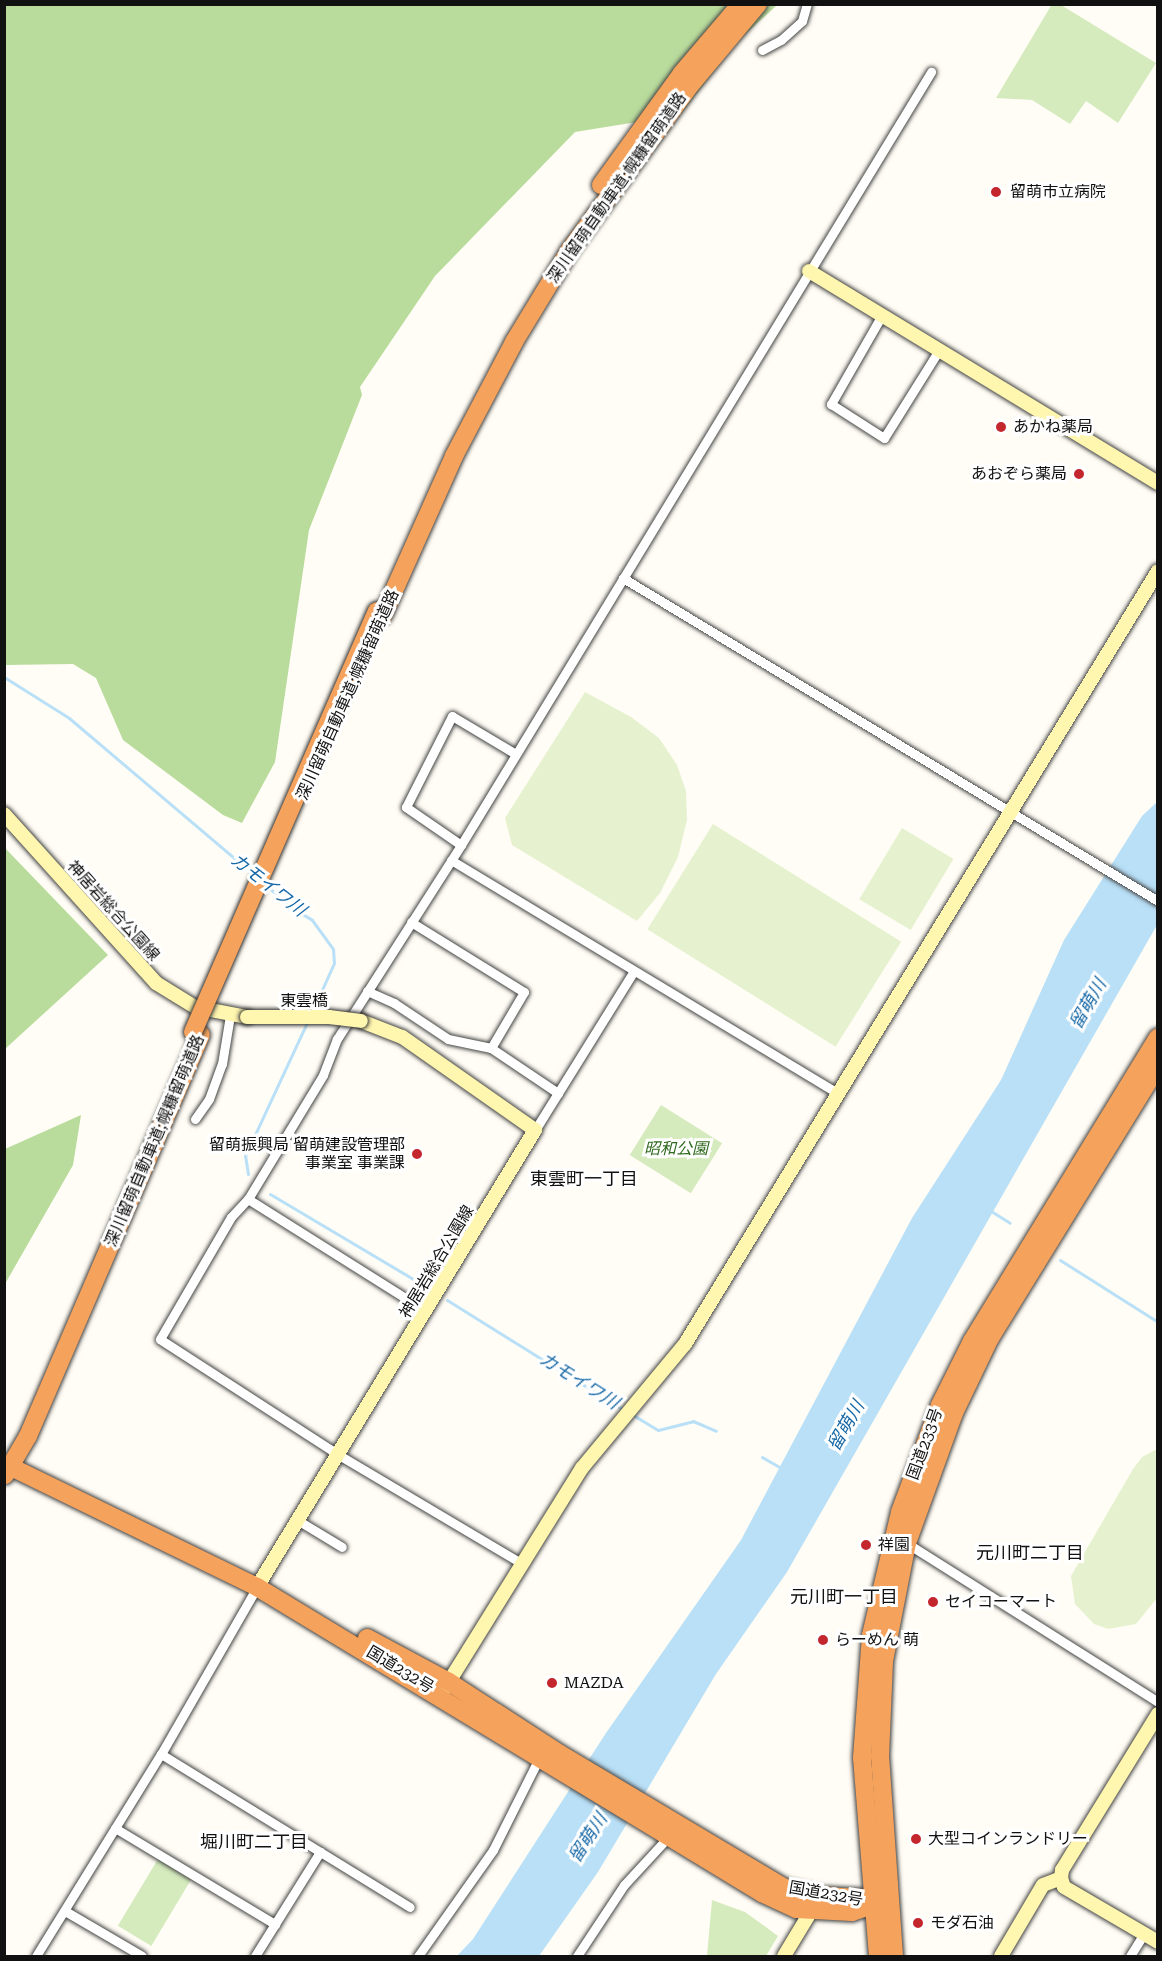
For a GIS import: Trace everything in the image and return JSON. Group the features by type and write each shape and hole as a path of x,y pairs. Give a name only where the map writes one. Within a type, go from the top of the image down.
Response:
{"highway":[{"name":"深川留萌自動車道;幌糠留萌道路","path":"380,613 450,436 510,324 626,149 682,73 741,4"},
{"name":"深川留萌自動車道;幌糠留萌道路","path":"7,1471 380,613 454,456 514,342 563,261 685,92 758,4"},
{"name":"国道233号","path":"885,1936 880,1883 862,1758 872,1635 940,1405 972,1341 1158,1038"},
{"name":"国道233号","path":"901,1540 954,1413 990,1338 1158,1066"},
{"name":"国道232号","path":"7,1471 33,1477 257,1587 282,1593 445,1688 551,1760 661,1825 762,1893 797,1909 816,1904 882,1905"},
{"path":"880,1883 852,1904 885,1936 894,1956"},
{"path":"878,1956 885,1936"}],"street":[{"path":"762,50 781,40 802,21 807,4"},
{"path":"521,1563 339,1455 160,1338 231,1217 248,1199 323,1075 337,1039 461,845 514,753 931,72"},
{"path":"809,271 1158,483"},
{"path":"882,315 831,404 884,438 939,350"},
{"path":"445,1688 582,1468 685,1344 1158,571"},
{"path":"623,578 1158,901"},
{"path":"461,845 406,807 452,716 514,753"},
{"name":"神居岩総合公園線","path":"4,814 156,983 195,1006 247,1017"},
{"path":"451,860 837,1093"},
{"path":"411,922 524,992 491,1048"},
{"path":"536,1130 634,971"},
{"path":"367,991 394,1003 448,1039 491,1048 558,1093"},
{"path":"195,1119 209,1100 222,1064 230,1015"},
{"name":"東雲橋","path":"247,1017 329,1017 361,1021 402,1037 536,1130"},
{"name":"神居岩総合公園線","path":"257,1587 536,1130"},
{"path":"248,1199 426,1311"},
{"path":"299,1521 342,1547"},
{"path":"901,1540 1158,1702"},
{"path":"36,1956 161,1754 257,1587"},
{"path":"1158,1714 1062,1870 1061,1878 1064,1887 1158,1942"},
{"path":"161,1754 410,1907"},
{"path":"418,1956 493,1850 551,1760"},
{"path":"577,1956 661,1825"},
{"path":"115,1828 275,1924"},
{"path":"255,1956 320,1852"},
{"path":"1003,1956 1043,1885 1061,1878"},
{"path":"784,1956 816,1904"},
{"path":"65,1911 142,1956"},
{"path":"1130,1956 1144,1934"}],"green space":[{"path":"1052,4 1061,5 1156,63 1118,123 1086,101 1070,124 1032,100 996,98"},
{"path":"4,5 777,5 735,44 680,115 575,132 435,276 360,387 362,395 309,530 275,762 242,823 223,815 123,740 96,678 73,664 5,665"},
{"path":"585,692 631,717 659,738 677,765 686,791 687,820 678,857 660,893 637,921 512,845 505,818"},
{"path":"713,824 901,942 836,1047 647,929"},
{"path":"902,828 953,859 911,930 859,899"},
{"path":"5,848 108,955 4,1049"},
{"name":"昭和公園","path":"661,1105 722,1143 691,1193 630,1155"},
{"path":"81,1115 73,1165 5,1284 5,1149"},
{"path":"1157,1449 1157,1598 1136,1624 1108,1629 1094,1624 1075,1604 1071,1576 1133,1469 1142,1457"},
{"path":"158,1859 191,1879 151,1946 118,1926"},
{"path":"712,1900 745,1912 778,1936 766,1956 707,1956"}],"water":[{"name":"留萌川","path":"1157,802 1157,925 787,1572 716,1674 598,1872 539,1956 457,1956 473,1939 606,1733 741,1540 912,1218 1001,1080 1064,940 1142,816"}],"waterway":[{"name":"カモイワ川","path":"4,677 69,718 254,875"},
{"name":"カモイワ川","path":"264,883 289,906 312,920 333,949 334,963 312,1012"},
{"name":"カモイワ川","path":"248,1174 245,1156 308,1020"},
{"name":"カモイワ川","path":"270,1194 428,1288"},
{"path":"991,1211 1010,1223"},
{"path":"1060,1260 1158,1322"},
{"name":"カモイワ川","path":"447,1300 624,1410"},
{"name":"カモイワ川","path":"633,1415 658,1430 693,1421 716,1431"},
{"name":"カモイワ川","path":"762,1457 781,1468"}],"place":[{"name":"留萌市立病院","path":"996,192"},
{"name":"あかね薬局","path":"1001,427"},
{"name":"あおぞら薬局","path":"1079,474"},
{"name":"留萌振興局 留萌建設管理部 事業室 事業課","path":"417,1154"},
{"name":"祥園","path":"866,1545"},
{"name":"セイコーマート","path":"933,1602"},
{"name":"らーめん 萌","path":"823,1640"},
{"name":"MAZDA","path":"552,1683"},
{"name":"大型コインランドリー","path":"916,1839"},
{"name":"モダ石油","path":"918,1923"}],"district":[{"name":"東雲町一丁目","path":"584,1179"},
{"name":"元川町二丁目","path":"1030,1553"},
{"name":"元川町一丁目","path":"844,1597"},
{"name":"堀川町二丁目","path":"254,1842"}]}
